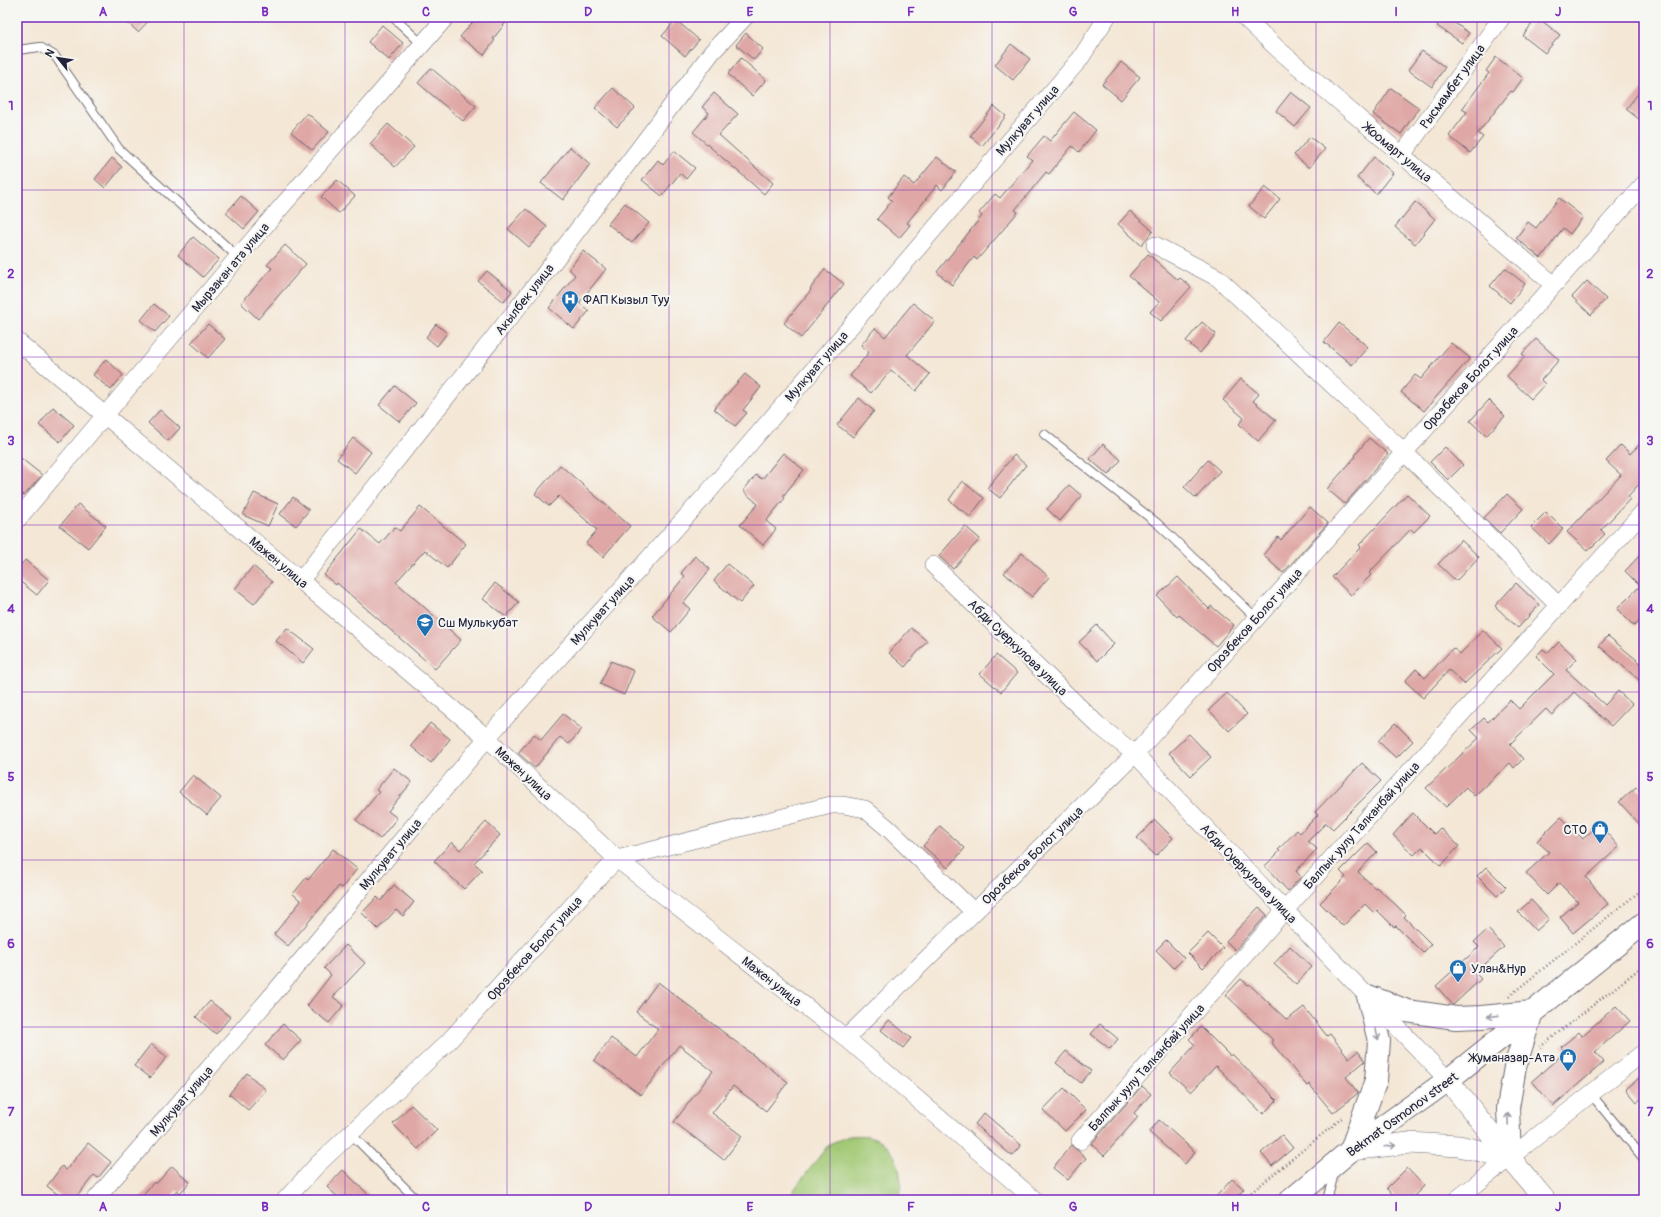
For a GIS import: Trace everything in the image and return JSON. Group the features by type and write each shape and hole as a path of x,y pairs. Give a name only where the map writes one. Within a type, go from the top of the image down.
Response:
{"highway":[{"name":"Bekmat Osmonov street","path":"1291,1200 1344,1156 1448,1080 1644,923"},
{"path":"1368,996 1407,1010 1456,1018 1532,1012 1515,1067 1508,1108 1510,1158"},
{"path":"1344,1156 1376,1080 1379,1041 1368,996"}],"street":[{"name":"Мырзакан ата улица","path":"17,520 238,257 446,17"},
{"name":"Акылбек улица","path":"301,580 542,278 712,52 745,17"},
{"name":"Мулкуват улица","path":"95,1200 270,999 487,738 704,497 1080,59 1107,17"},
{"name":"Жоомарт улица","path":"1244,17 1279,50 1554,284"},
{"name":"Рысмамбет улица","path":"1402,155 1502,17"},
{"name":"Орозбеков Болот улица","path":"846,1038 1135,754 1644,184"},
{"path":"1155,245 1218,278 1404,452 1559,606"},
{"name":"Мажен улица","path":"17,341 487,738 617,859 846,1038 1035,1200"},
{"name":"Балпык уулу Талканбай улица","path":"1080,1141 1285,910 1644,511"},
{"name":"Абди Суеркулова улица","path":"933,564 1098,725 1135,754 1368,996 1448,1080 1545,1200"},
{"path":"617,859 831,805 843,804 865,809 890,830 974,912"},
{"name":"Орозбеков Болот улица","path":"285,1200 318,1164 448,1042 580,897 617,859"},
{"path":"1456,1200 1644,1052"},
{"path":"1344,1156 1409,1144 1460,1146 1510,1158"}],"lane":[{"path":"393,17 422,44"},
{"path":"17,50 40,47 55,56 119,149 238,257"},
{"path":"1044,434 1158,524 1256,618"},
{"path":"1591,1094 1644,1159"},
{"path":"350,1133 417,1200"},
{"path":"1327,1200 1344,1156"}],"path":[{"path":"1507,997 1644,888"},
{"path":"1539,1048 1644,965"},
{"path":"1242,1200 1343,1118"}],"green space":[{"path":"849,1136 868,1136 886,1145 892,1152 899,1170 901,1190 900,1200 786,1200 829,1144"}],"building":[{"path":"121,17 152,17 138,32"},
{"path":"477,17 510,17 493,39 495,40 484,55 460,37"},
{"path":"1443,17 1446,17 1469,33 1462,43 1437,26"},
{"path":"1537,17 1560,35 1545,53 1523,36"},
{"path":"676,20 699,40 685,56 662,36"},
{"path":"382,25 403,43 389,60 368,42"},
{"path":"746,33 763,49 754,60 736,45"},
{"path":"1011,44 1030,59 1013,80 995,65"},
{"path":"1422,51 1445,67 1432,87 1408,70"},
{"path":"1496,57 1523,78 1478,133 1483,137 1470,153 1449,136 1467,112 1462,109 1489,73 1486,71"},
{"path":"741,58 766,80 752,96 728,74"},
{"path":"1121,62 1140,77 1121,100 1102,84"},
{"path":"431,68 476,106 463,121 418,83"},
{"path":"1644,86 1644,123 1626,109"},
{"path":"613,88 635,108 617,127 595,108"},
{"path":"1391,88 1419,108 1401,134 1373,114"},
{"path":"1291,92 1311,108 1295,127 1276,111"},
{"path":"714,93 738,114 719,135 773,183 764,194 693,132 709,113 702,107"},
{"path":"994,106 1006,116 982,146 970,136"},
{"path":"1074,112 1096,130 1079,152 1072,146 1049,174 1046,172 1015,210 1018,212 977,260 974,257 952,285 937,272 982,216 979,213 995,194 1000,198 1032,160 1027,156 1044,136 1050,141"},
{"path":"307,113 329,132 312,150 291,132"},
{"path":"388,124 414,147 395,167 370,144"},
{"path":"1310,137 1325,149 1309,168 1294,155"},
{"path":"570,147 590,164 563,200 541,183"},
{"path":"674,151 695,168 686,179 680,173 662,196 642,180 658,160 663,165"},
{"path":"937,157 956,172 942,190 937,185 907,223 910,225 899,238 877,219 892,201 888,197 904,177 914,185"},
{"path":"1374,157 1393,173 1376,194 1357,178"},
{"path":"112,158 122,167 105,188 95,179"},
{"path":"337,180 355,196 339,213 321,197"},
{"path":"1265,187 1280,199 1264,219 1249,206"},
{"path":"241,196 259,212 244,229 226,213"},
{"path":"1559,198 1583,217 1570,234 1563,228 1541,258 1516,238 1528,222 1536,228"},
{"path":"1415,202 1435,219 1415,244 1395,227"},
{"path":"625,203 649,223 632,243 608,224"},
{"path":"526,209 547,227 529,247 508,229"},
{"path":"1130,211 1153,231 1141,245 1118,224"},
{"path":"193,237 219,259 203,277 178,255"},
{"path":"285,245 306,264 258,319 241,303 272,268 267,265"},
{"path":"583,251 606,269 579,303 589,311 574,329 549,308 575,275 569,269"},
{"path":"1148,254 1178,280 1180,278 1191,287 1161,321 1150,312 1159,302 1129,276"},
{"path":"1505,268 1525,284 1510,303 1490,286"},
{"path":"825,269 844,284 801,338 784,323 811,290 810,289"},
{"path":"487,271 512,291 504,302 478,281"},
{"path":"1587,281 1606,299 1591,315 1572,297"},
{"path":"913,303 935,321 907,355 930,374 916,391 891,370 871,393 850,376 869,352 861,345 875,328 885,337"},
{"path":"154,304 169,316 155,332 141,320"},
{"path":"1202,322 1216,334 1200,353 1186,341"},
{"path":"1339,323 1368,347 1352,365 1324,342"},
{"path":"208,324 225,339 208,358 191,343"},
{"path":"436,324 447,333 437,346 426,337"},
{"path":"1536,339 1559,360 1541,380 1545,384 1531,399 1507,376 1525,356 1522,354"},
{"path":"1451,343 1470,358 1424,411 1401,392 1415,375 1421,379"},
{"path":"106,359 123,375 111,390 93,375"},
{"path":"745,374 761,387 743,410 747,413 735,426 714,409"},
{"path":"1241,379 1259,394 1253,401 1276,420 1258,441 1239,424 1244,418 1223,400"},
{"path":"395,386 416,403 400,422 379,405"},
{"path":"859,398 874,411 853,437 837,425"},
{"path":"1489,400 1505,416 1486,436 1470,421"},
{"path":"53,407 74,425 60,442 39,425"},
{"path":"160,410 180,428 168,441 148,423"},
{"path":"353,438 371,452 355,473 337,459"},
{"path":"1369,438 1388,454 1345,504 1327,489 1356,456 1355,455"},
{"path":"1644,440 1644,479 1628,496 1630,499 1601,530 1605,534 1588,551 1567,532 1621,475 1606,461 1621,445 1630,454"},
{"path":"1103,444 1121,460 1108,475 1090,459"},
{"path":"1445,447 1463,465 1448,480 1430,462"},
{"path":"783,453 804,470 783,496 785,498 766,521 776,529 763,545 740,525 758,504 743,491 756,475 762,479"},
{"path":"17,455 42,475 24,496 17,490"},
{"path":"1014,455 1026,465 1000,498 987,488"},
{"path":"1208,460 1220,471 1196,498 1184,487"},
{"path":"560,465 630,526 603,557 586,543 597,530 559,496 549,506 535,494"},
{"path":"962,481 984,498 970,517 949,500"},
{"path":"1069,485 1082,496 1060,521 1047,509"},
{"path":"254,493 278,504 268,526 243,515"},
{"path":"1407,494 1430,516 1414,532 1411,529 1369,573 1371,575 1351,595 1332,577 1361,547 1359,545"},
{"path":"1507,494 1523,509 1500,533 1484,518"},
{"path":"293,497 309,510 296,526 280,514"},
{"path":"78,504 106,526 88,548 60,526"},
{"path":"420,507 466,544 447,568 425,550 396,582 461,640 435,669 337,583 336,585 324,575 361,529 380,544 395,527 400,531"},
{"path":"1310,507 1328,523 1283,573 1263,555 1278,537 1281,540"},
{"path":"1546,512 1563,529 1549,544 1531,527"},
{"path":"965,526 980,539 953,569 939,556"},
{"path":"1461,540 1479,557 1456,581 1438,564"},
{"path":"1644,551 1644,617 1634,626 1617,609 1640,586 1625,571"},
{"path":"1022,553 1049,577 1032,597 1004,573"},
{"path":"695,556 710,569 683,603 690,609 671,632 652,616 685,576 681,573"},
{"path":"25,560 49,580 37,595 17,579 17,570"},
{"path":"727,564 754,586 740,603 714,581"},
{"path":"253,566 272,582 254,604 235,589"},
{"path":"1178,577 1209,609 1211,606 1234,625 1216,646 1179,615 1177,617 1157,596"},
{"path":"495,583 519,602 506,617 483,599"},
{"path":"1516,583 1539,605 1518,628 1495,606"},
{"path":"1097,625 1114,644 1097,661 1079,642"},
{"path":"287,628 314,649 303,663 276,641"},
{"path":"911,628 927,641 905,667 889,653"},
{"path":"1483,630 1502,648 1464,684 1449,670 1423,698 1405,681 1416,669 1425,678 1453,648 1460,654"},
{"path":"1608,636 1644,666 1644,684 1599,646"},
{"path":"1559,642 1577,659 1566,670 1605,705 1618,691 1632,704 1611,726 1574,692 1552,715 1546,709 1510,744 1523,759 1514,768 1510,763 1474,796 1466,787 1446,807 1426,788 1479,738 1471,730 1484,718 1488,722 1510,700 1519,709 1554,674 1536,656 1543,649 1548,653"},
{"path":"996,655 1017,673 1001,692 980,674"},
{"path":"611,661 634,671 624,695 600,684"},
{"path":"1227,693 1247,714 1229,731 1209,710"},
{"path":"563,714 582,729 569,744 560,737 535,768 518,753 534,734 541,740"},
{"path":"430,723 450,739 431,763 411,746"},
{"path":"1395,723 1413,741 1396,758 1378,741"},
{"path":"1189,734 1211,757 1191,776 1169,753"},
{"path":"1362,763 1381,781 1333,829 1326,823 1308,841 1317,849 1296,871 1301,877 1288,891 1265,866 1280,851 1278,850 1297,830 1300,833 1318,815 1315,812"},
{"path":"394,768 412,782 388,811 397,818 380,839 356,820 379,792 376,790"},
{"path":"193,775 221,798 207,815 179,792"},
{"path":"1636,787 1644,795 1644,829 1619,802"},
{"path":"1413,813 1434,834 1440,828 1459,846 1441,866 1422,847 1414,855 1393,835"},
{"path":"1561,817 1583,839 1599,824 1619,847 1586,877 1608,904 1573,933 1560,917 1578,902 1559,883 1547,895 1526,873 1549,852 1537,841"},
{"path":"1155,820 1173,838 1156,856 1137,838"},
{"path":"486,822 500,835 474,863 482,870 464,889 434,861 452,842 460,850"},
{"path":"940,826 965,848 948,868 923,846"},
{"path":"1368,843 1377,852 1358,872 1395,904 1406,915 1404,917 1431,944 1423,953 1396,926 1394,927 1377,910 1374,913 1365,904 1343,926 1320,903 1346,877 1340,871"},
{"path":"333,849 357,869 342,888 339,886 288,946 274,934 301,901 293,894 306,878 308,880"},
{"path":"1486,867 1506,887 1497,896 1477,876"},
{"path":"394,885 414,902 403,916 396,910 378,929 362,913 377,897 381,901"},
{"path":"1531,900 1549,919 1536,931 1518,912"},
{"path":"1259,907 1267,915 1235,950 1226,941"},
{"path":"1488,929 1504,947 1475,973 1481,979 1453,1005 1436,986 1479,947 1474,942"},
{"path":"1208,933 1223,948 1203,968 1188,953"},
{"path":"1166,940 1184,958 1174,968 1156,950"},
{"path":"346,945 365,963 333,997 344,1005 329,1023 307,1006 331,975 324,968"},
{"path":"1290,946 1312,967 1296,984 1274,964"},
{"path":"1241,979 1248,985 1249,984 1287,1020 1304,1007 1327,1036 1330,1034 1349,1058 1358,1051 1365,1061 1346,1077 1358,1093 1333,1113 1309,1084 1307,1086 1271,1042 1273,1040 1226,995"},
{"path":"658,982 788,1082 766,1111 733,1086 712,1113 742,1136 724,1160 674,1122 713,1071 679,1045 641,1095 594,1060 611,1038 637,1057 658,1029 636,1012"},
{"path":"210,1001 230,1017 216,1034 196,1017"},
{"name":"Жуманазар-Ата","path":"1616,1006 1630,1021 1595,1052 1604,1062 1553,1106 1532,1081 1565,1052 1561,1047 1579,1032 1582,1036"},
{"path":"889,1020 911,1038 903,1048 881,1030"},
{"path":"283,1024 301,1040 283,1060 265,1045"},
{"path":"1100,1024 1118,1039 1110,1049 1091,1034"},
{"path":"1201,1027 1230,1056 1232,1054 1277,1100 1263,1114 1216,1066 1191,1092 1170,1073 1195,1045 1189,1039"},
{"path":"151,1044 167,1057 150,1078 134,1066"},
{"path":"1066,1051 1091,1071 1081,1083 1056,1063"},
{"path":"247,1073 266,1090 248,1110 229,1094"},
{"path":"1644,1074 1644,1097 1637,1102 1626,1089"},
{"path":"1142,1086 1151,1094 1134,1113 1138,1117 1104,1156 1091,1144"},
{"path":"1064,1088 1086,1110 1065,1131 1043,1110"},
{"path":"411,1105 437,1130 418,1149 393,1124"},
{"path":"984,1113 1021,1145 1012,1156 975,1124"},
{"path":"1159,1120 1195,1152 1185,1164 1149,1132"},
{"path":"1282,1135 1293,1148 1272,1166 1261,1153"},
{"path":"88,1143 111,1162 98,1178 94,1175 74,1200 65,1200 47,1186 62,1166 66,1170"},
{"path":"1071,1145 1086,1158 1068,1180 1053,1168"},
{"path":"172,1166 190,1182 180,1193 177,1190 168,1200 138,1200 154,1182 156,1184"},
{"path":"1407,1168 1424,1186 1410,1200 1398,1200 1387,1188"},
{"path":"343,1170 374,1200 341,1200 327,1187"},
{"path":"1232,1179 1244,1189 1234,1200 1213,1200"}],"place":[{"name":"ФАП Кызыл Туу","path":"570,314"},
{"name":"Сш Мулькубат","path":"425,637"},
{"name":"СТО","path":"1600,844"},
{"name":"Улан&Нур","path":"1458,983"},
{"name":"Жуманазар-Ата","path":"1568,1072"}]}
